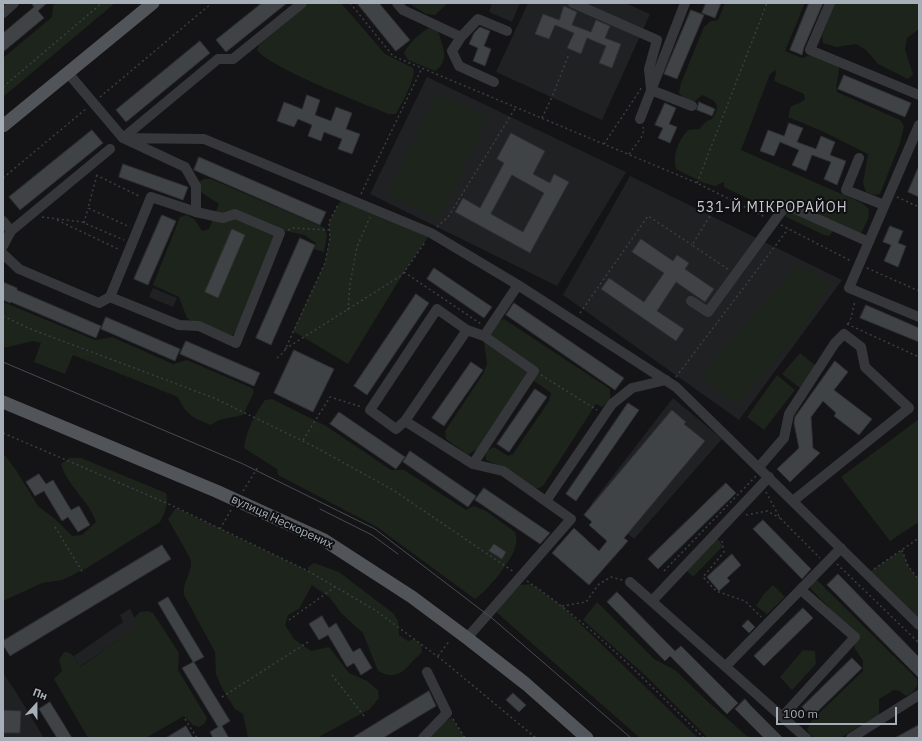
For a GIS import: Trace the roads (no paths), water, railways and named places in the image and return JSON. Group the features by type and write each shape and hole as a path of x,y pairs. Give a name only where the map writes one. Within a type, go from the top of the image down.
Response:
{"main road":[{"path":"3,126 153,3"},
{"name":"вулиця Нескорених","path":"3,402 216,491 324,540 412,597 467,638 526,684 588,738"}],"lane":[{"path":"3,13 14,3"},
{"path":"123,138 218,58 233,59 302,3"},
{"path":"397,3 403,10 461,36"},
{"path":"573,3 658,40 649,69 650,86"},
{"path":"640,119 650,86 685,3"},
{"path":"830,3 810,50 919,95"},
{"path":"494,82 458,66 452,51 461,36 478,19 507,32"},
{"path":"68,73 123,138 185,167 196,186 196,212"},
{"path":"650,86 692,106"},
{"path":"919,125 849,288 919,317"},
{"path":"123,138 204,139 431,233 518,285 668,382 759,466 766,481 793,501 868,573 919,626"},
{"path":"3,246 11,231 110,149"},
{"path":"859,158 846,190 884,206"},
{"path":"3,254 19,270 99,303 110,297 151,197 196,212 223,218 235,214 280,233 236,343 198,326 179,325 110,297"},
{"path":"691,301 708,312 786,205 869,242"},
{"path":"3,221 11,231"},
{"path":"487,332 518,285"},
{"path":"468,330 405,421 396,429 370,410 437,309 468,330 487,332 534,371 473,464"},
{"path":"759,466 784,438 789,414 835,343 846,329 861,347 865,367 909,408 793,501"},
{"path":"546,501 612,404 632,388 668,382"},
{"path":"405,421 473,464 503,472 572,519 467,638"},
{"path":"652,601 766,481"},
{"path":"726,666 841,548"},
{"path":"630,582 806,738"},
{"path":"782,717 854,637 801,590"},
{"path":"423,738 447,713 427,672"},
{"path":"851,738 919,695"}],"tram line":[{"path":"3,362 241,463 375,529 493,619 631,738"},
{"path":"320,509 372,535 398,554"}],"district":[{"name":"531-Й МІКРОРАЙОН","path":"772,208"}]}
